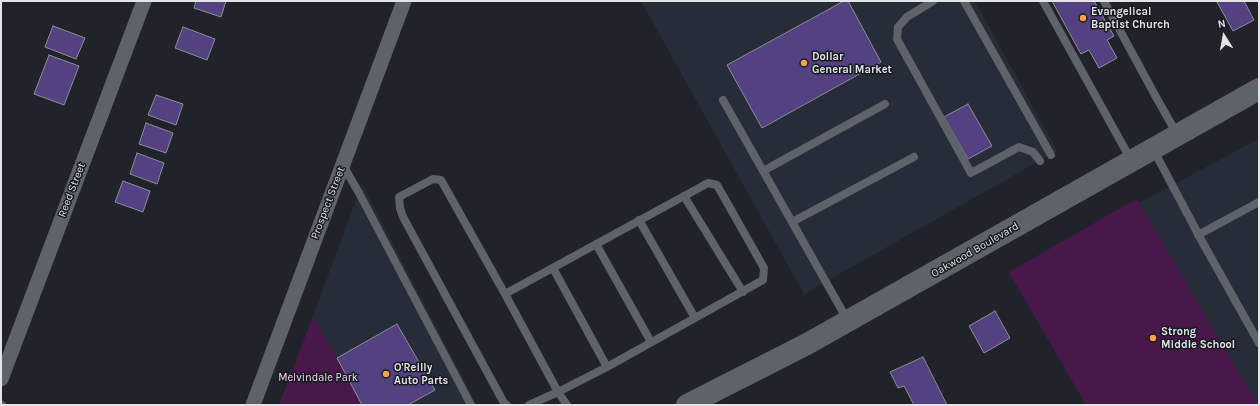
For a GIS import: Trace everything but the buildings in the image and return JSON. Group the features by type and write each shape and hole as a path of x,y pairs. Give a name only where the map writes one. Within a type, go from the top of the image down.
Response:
{"main road":[{"name":"Oakwood Boulevard","path":"687,405 807,344 1259,89"}],"street":[{"name":"Reed Street","path":"1,379 144,1"},
{"name":"Prospect Street","path":"253,405 404,1"}],"lane":[{"path":"933,1 907,17 898,27 897,39 970,173 1019,147 1033,152 1040,161"},
{"path":"964,1 1051,155"},
{"path":"1042,1 1132,160"},
{"path":"1104,1 1156,97 1178,134"},
{"path":"723,100 848,321"},
{"path":"763,171 885,104"},
{"path":"1153,149 1198,235 1259,343"},
{"path":"792,222 914,157"},
{"path":"343,165 471,405"},
{"path":"505,404 403,217 400,208 399,198 433,179 441,180 558,392 567,405"},
{"path":"505,294 708,183 717,185 764,268 763,280 743,292 607,367 529,405"},
{"path":"684,196 743,292"},
{"path":"1198,235 1259,202"},
{"path":"640,220 695,318"},
{"path":"596,244 651,342"},
{"path":"553,268 607,367"}],"shaded area":[{"path":"641,1 975,1 1057,151 804,294"},
{"name":"Strong Middle School","path":"1259,139 1259,405 1086,405 1009,272"},
{"path":"362,184 477,405 363,405 313,316"}],"green space":[{"name":"Strong Middle School","path":"1136,199 1258,405 1086,405 1009,272"},
{"name":"Melvindale Park","path":"313,316 363,405 279,405"}],"place":[{"name":"Evangelical Baptist Church","path":"1083,18"},
{"name":"Dollar General Market","path":"804,63"},
{"name":"Strong Middle School","path":"1153,338"},
{"name":"O'Reilly Auto Parts","path":"386,374"}]}
